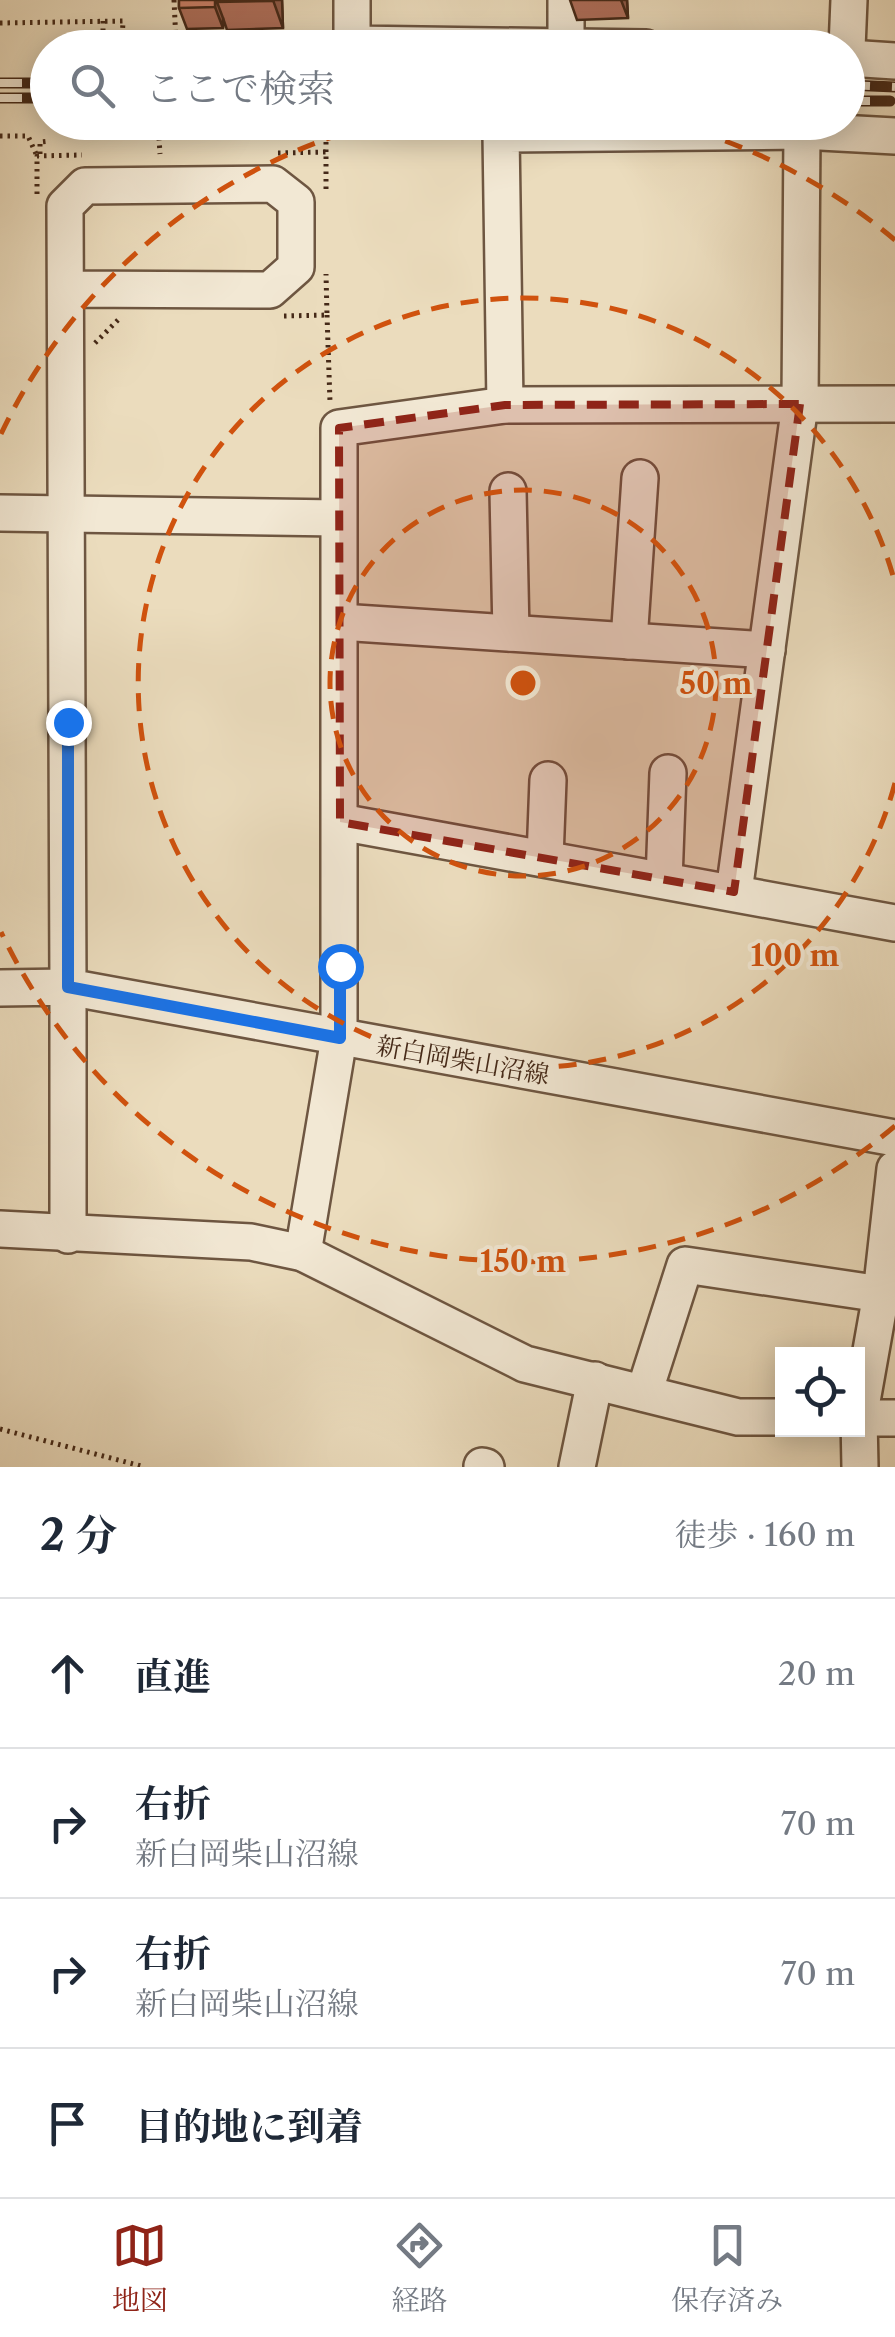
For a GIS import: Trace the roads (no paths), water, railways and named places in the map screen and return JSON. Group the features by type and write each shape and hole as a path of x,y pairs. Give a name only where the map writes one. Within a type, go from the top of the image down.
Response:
{"street":[{"path":"352,0 352,30"},
{"path":"566,0 566,30"},
{"path":"847,30 849,0"},
{"path":"865,59 895,61"},
{"path":"865,134 895,136"},
{"path":"502,140 506,405"},
{"path":"734,892 800,404 802,140"},
{"path":"67,289 270,290 296,268 296,202 273,184 85,186 65,206 68,1235"},
{"path":"302,1253 340,1038 338,428 506,405 895,404"},
{"path":"629,641 640,478"},
{"path":"508,491 511,633"},
{"path":"0,512 338,518"},
{"path":"340,622 766,650"},
{"path":"664,880 668,772"},
{"path":"545,858 548,780"},
{"path":"340,822 895,923"},
{"name":"新白岡柴山沼線","path":"0,988 68,987 895,1138"},
{"path":"865,1379 895,1169"},
{"path":"0,1229 251,1242 302,1253 525,1364 738,1417 775,1418"},
{"path":"644,1393 684,1265 880,1294"},
{"path":"576,1467 594,1380"},
{"path":"865,1418 895,1418"},
{"path":"859,1437 860,1467"}],"railway":[{"path":"0,83 30,83"},
{"path":"865,86 895,87"},
{"path":"0,98 30,98"},
{"path":"865,101 890,101"}]}
